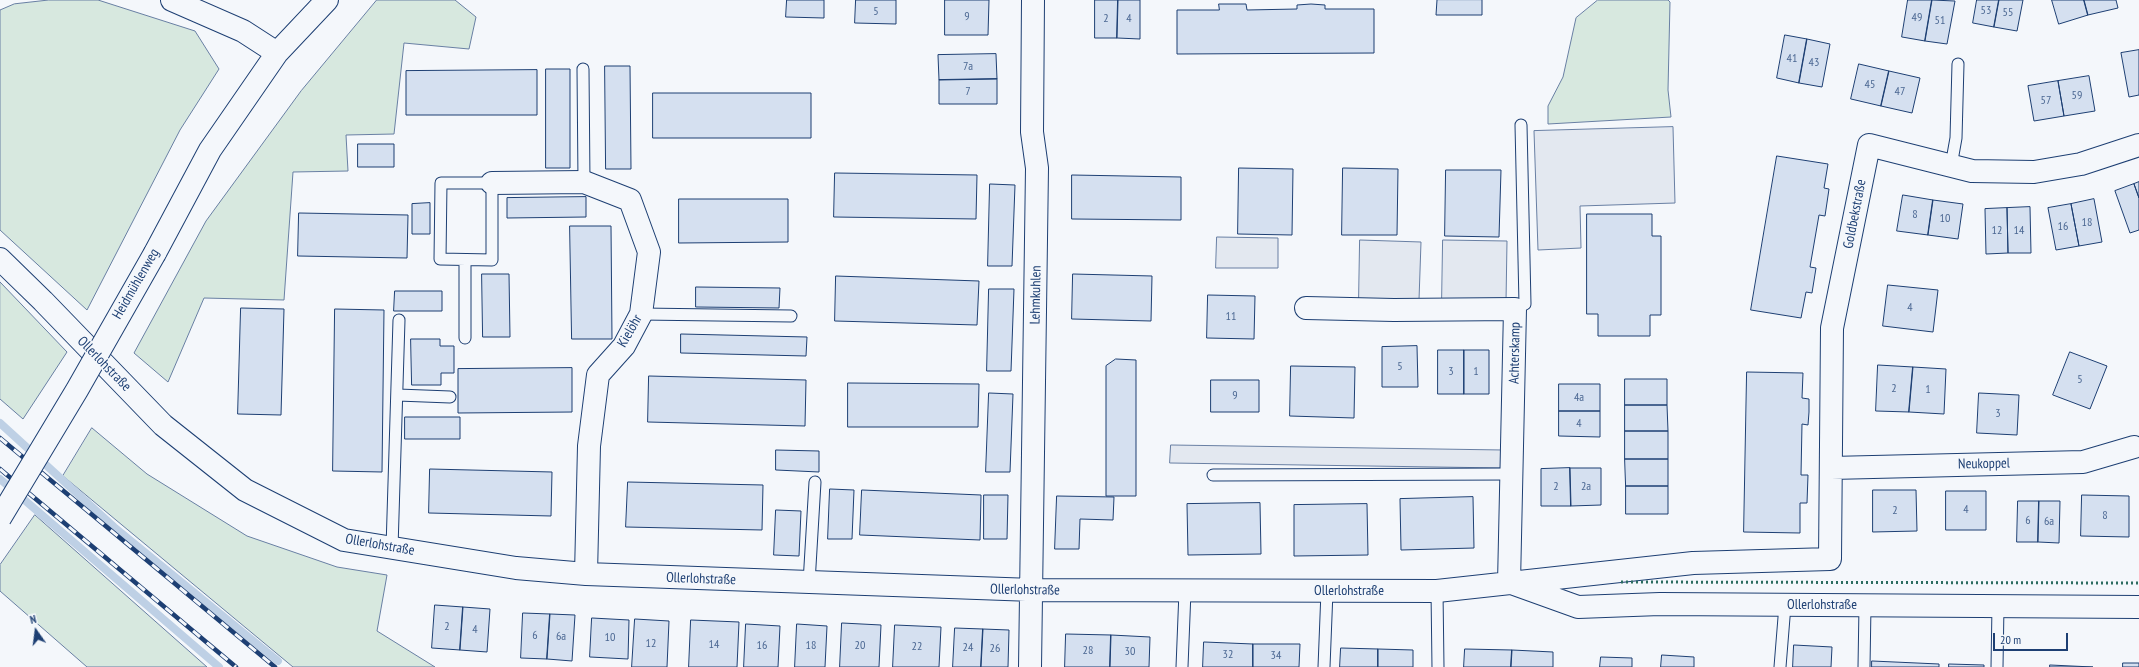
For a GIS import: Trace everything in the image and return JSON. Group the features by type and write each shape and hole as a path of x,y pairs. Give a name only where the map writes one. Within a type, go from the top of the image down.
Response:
{"street":[{"path":"172,0 243,31 277,53"},
{"name":"Heidmühlenweg","path":"0,518 77,390 155,253 210,150 277,53 327,0"},
{"name":"Lehmkuhlen","path":"1030,667 1033,590 1037,168 1032,132 1033,0"},
{"name":"Goldbekstraße","path":"1830,559 1832,328 1869,145 1972,171 2034,172 2081,164 2139,145"},
{"name":"Kielöhr","path":"492,183 584,182 630,200 649,252 642,314 624,346 598,376 590,446 586,574"},
{"name":"Ollerlohstraße","path":"0,259 43,301 163,425 245,490 344,540 392,548 516,568 586,574 1033,590 1438,591 1693,563 1830,559"},
{"name":"Achterskamp","path":"1306,308 1394,310 1515,309 1509,583"},
{"name":"Neukoppel","path":"1831,468 2082,462 2134,447"},
{"name":"Ollerlohstraße","path":"1509,583 1578,607 1660,604 2139,607"}],"lane":[{"path":"1951,166 1956,138 1958,64"},
{"path":"583,69 584,182"},
{"path":"1515,309 1525,304 1521,125"},
{"path":"441,183 492,183 492,260 465,260 440,259 441,183"},
{"path":"465,260 465,338"},
{"path":"642,314 791,316"},
{"path":"392,548 398,395 399,320"},
{"path":"398,395 450,397"},
{"path":"1213,475 1511,474"},
{"path":"809,583 815,482"},
{"path":"1182,667 1185,591"},
{"path":"1324,667 1327,591"},
{"path":"1438,591 1438,667"},
{"path":"1780,667 1785,605"},
{"path":"1864,667 1865,606"},
{"path":"1997,667 1998,606"}],"shaded area":[{"path":"49,0 98,0 195,31 219,69 180,130 87,310 0,230 0,10 14,4"},
{"path":"377,0 455,0 476,17 469,49 404,43 394,134 346,135 348,171 293,172 284,300 204,298 168,382 134,353 206,221 301,91"},
{"path":"1598,0 1668,0 1670,2 1668,90 1671,117 1548,124 1548,106 1563,77 1576,18"},
{"path":"1673,127 1675,203 1580,206 1581,248 1538,250 1534,131"},
{"path":"1217,237 1278,238 1278,268 1216,268"},
{"path":"1360,240 1421,242 1419,300 1359,299"},
{"path":"1443,240 1507,241 1506,302 1442,301"},
{"path":"0,282 67,352 23,419 0,399"},
{"path":"92,428 147,474 247,536 337,567 387,575 377,631 435,667 293,667 63,476"},
{"path":"1171,445 1503,450 1502,468 1170,463"},
{"path":"35,515 207,667 87,667 0,591 0,565"}],"building":[{"path":"787,0 824,0 824,18 786,17"},
{"path":"856,0 896,0 896,24 855,23"},
{"path":"945,0 989,0 988,35 945,35"},
{"path":"1095,0 1118,0 1117,38 1095,38"},
{"path":"1118,0 1140,0 1140,39 1117,38"},
{"path":"1437,0 1482,0 1482,15 1436,15"},
{"path":"1908,0 1932,0 1925,41 1902,37"},
{"path":"1932,0 1955,1 1947,44 1925,41"},
{"path":"1977,0 1999,0 1994,27 1973,23"},
{"path":"1999,0 2023,0 2017,31 1994,27"},
{"path":"2052,0 2084,0 2088,15 2059,24"},
{"path":"2084,0 2116,0 2118,8 2088,15"},
{"path":"1219,4 1246,4 1247,10 1297,9 1297,5 1311,4 1325,5 1325,9 1374,9 1374,53 1177,54 1177,10 1219,10"},
{"path":"1785,35 1807,39 1799,83 1777,78"},
{"path":"1807,39 1830,44 1822,87 1799,83"},
{"path":"2139,50 2139,95 2129,97 2121,53"},
{"path":"996,54 997,79 939,80 938,55"},
{"path":"1859,64 1889,71 1881,106 1851,99"},
{"path":"605,66 630,66 631,169 606,169"},
{"path":"546,69 570,69 570,168 546,168"},
{"path":"537,70 537,115 406,115 406,71"},
{"path":"1889,71 1920,78 1912,113 1881,106"},
{"path":"2089,76 2095,111 2064,116 2058,81"},
{"path":"997,79 997,104 939,104 939,80"},
{"path":"2058,81 2064,116 2034,121 2028,86"},
{"path":"653,93 811,93 811,138 653,138"},
{"path":"358,144 394,144 394,167 358,167"},
{"path":"1777,156 1828,164 1824,188 1829,189 1825,216 1819,215 1810,267 1816,268 1812,293 1806,292 1801,318 1751,310"},
{"path":"1239,168 1293,169 1292,235 1238,234"},
{"path":"1343,168 1398,169 1397,235 1342,235"},
{"path":"1446,170 1501,170 1499,237 1445,236"},
{"path":"835,173 977,175 976,219 834,217"},
{"path":"1072,175 1181,177 1181,220 1072,219"},
{"path":"2139,182 2139,198 2134,184"},
{"path":"990,184 1015,185 1012,266 988,266"},
{"path":"2134,184 2139,198 2139,230 2130,233 2115,191"},
{"path":"1903,195 1933,200 1928,235 1897,231"},
{"path":"586,197 586,217 507,218 507,198"},
{"path":"679,199 788,199 788,242 679,243"},
{"path":"2094,199 2102,242 2079,246 2071,204"},
{"path":"1933,200 1963,204 1958,239 1928,235"},
{"path":"430,203 430,234 412,234 412,204"},
{"path":"2071,204 2079,246 2056,250 2048,208"},
{"path":"2030,207 2031,253 2008,253 2007,208"},
{"path":"2007,208 2008,253 1986,254 1985,209"},
{"path":"299,213 408,215 407,258 298,256"},
{"path":"1587,214 1652,214 1652,236 1661,236 1661,315 1650,315 1650,336 1598,336 1598,314 1587,314"},
{"path":"570,226 611,226 612,339 572,339"},
{"path":"482,274 509,274 510,337 483,337"},
{"path":"1073,274 1152,276 1151,321 1072,319"},
{"path":"836,276 979,281 977,325 835,321"},
{"path":"1888,285 1938,290 1933,332 1883,326"},
{"path":"696,287 780,288 779,308 696,307"},
{"path":"989,289 1014,289 1011,371 987,371"},
{"path":"395,291 442,291 442,311 394,311"},
{"path":"1208,295 1255,296 1254,339 1207,338"},
{"path":"241,308 284,309 281,415 238,414"},
{"path":"335,309 384,310 382,472 333,471"},
{"path":"681,334 807,337 806,356 681,353"},
{"path":"411,339 440,339 440,346 454,346 454,373 441,373 441,385 412,385"},
{"path":"1417,346 1418,387 1382,387 1382,347"},
{"path":"1438,350 1464,350 1464,394 1438,394"},
{"path":"1464,350 1489,350 1489,394 1464,394"},
{"path":"2070,352 2107,366 2090,409 2053,395"},
{"path":"1116,359 1136,360 1136,496 1106,496 1106,366"},
{"path":"1878,365 1913,367 1909,412 1876,411"},
{"path":"1291,366 1355,367 1354,418 1290,416"},
{"path":"1913,367 1946,369 1944,414 1909,412"},
{"path":"572,368 572,412 458,413 458,369"},
{"path":"1747,372 1803,373 1802,398 1809,399 1809,412 1808,425 1802,424 1801,475 1808,475 1807,503 1800,503 1800,533 1744,532"},
{"path":"649,376 806,380 805,426 648,422"},
{"path":"1625,379 1667,379 1667,405 1625,405"},
{"path":"1211,380 1259,380 1259,412 1211,412"},
{"path":"848,383 979,384 978,427 848,427"},
{"path":"1559,384 1600,384 1600,411 1559,411"},
{"path":"989,393 1013,394 1010,472 986,472"},
{"path":"1979,393 2019,395 2017,435 1977,433"},
{"path":"1625,405 1667,405 1668,431 1625,431"},
{"path":"1559,411 1600,411 1600,437 1559,436"},
{"path":"405,417 460,417 460,439 405,439"},
{"path":"1625,431 1668,431 1668,459 1625,459"},
{"path":"776,450 819,451 819,472 776,470"},
{"path":"1625,459 1668,459 1668,486 1626,486"},
{"path":"1570,468 1571,506 1541,506 1541,469"},
{"path":"1570,468 1601,468 1601,505 1571,506"},
{"path":"430,469 552,472 551,516 429,513"},
{"path":"628,482 763,485 762,530 626,527"},
{"path":"1626,486 1668,486 1668,514 1626,514"},
{"path":"830,489 854,490 852,539 828,539"},
{"path":"862,490 981,495 980,540 860,535"},
{"path":"1873,490 1916,490 1917,531 1873,532"},
{"path":"1946,491 1986,491 1986,530 1946,530"},
{"path":"984,495 1008,495 1007,539 984,539"},
{"path":"2082,495 2129,496 2129,537 2081,536"},
{"path":"1057,496 1114,497 1113,520 1080,519 1079,549 1055,549"},
{"path":"1473,497 1474,548 1401,550 1400,499"},
{"path":"2018,501 2039,501 2038,542 2017,542"},
{"path":"2039,501 2060,501 2059,543 2038,542"},
{"path":"1260,503 1261,554 1188,555 1187,504"},
{"path":"1367,504 1368,555 1294,556 1294,505"},
{"path":"776,510 801,511 799,556 774,555"},
{"path":"435,605 463,607 460,650 432,648"},
{"path":"463,607 490,609 487,652 460,650"},
{"path":"523,613 550,614 547,659 521,658"},
{"path":"550,614 575,615 572,661 547,659"},
{"path":"592,618 629,620 628,659 590,657"},
{"path":"635,619 669,621 667,667 632,667"},
{"path":"691,620 739,622 737,667 689,667"},
{"path":"842,623 881,625 879,667 840,667"},
{"path":"746,624 780,626 778,667 744,667"},
{"path":"797,624 827,626 825,667 795,667"},
{"path":"895,625 941,627 939,667 893,667"},
{"path":"955,628 983,629 981,667 953,667"},
{"path":"983,629 1009,630 1008,667 981,667"},
{"path":"1066,634 1111,635 1110,667 1065,667"},
{"path":"1111,635 1150,637 1149,667 1110,667"},
{"path":"1204,642 1253,644 1253,667 1203,667"},
{"path":"1253,644 1300,644 1299,667 1253,667"},
{"path":"1794,645 1832,647 1831,667 1793,667"},
{"path":"1341,648 1378,649 1378,667 1340,667"},
{"path":"1378,649 1413,650 1413,667 1378,667"},
{"path":"1465,649 1512,650 1511,667 1464,667"},
{"path":"1512,650 1553,652 1553,667 1511,667"},
{"path":"1662,655 1694,657 1694,667 1661,667"},
{"path":"1601,657 1632,658 1632,667 1600,667"},
{"path":"1872,661 1939,664 1939,667 1872,667"},
{"path":"2123,663 2139,663 2139,667 2123,667"},
{"path":"1949,664 1984,665 1984,667 1949,667"},
{"path":"2050,665 2093,667 2050,667"}],"waterway":[{"path":"0,423 114,527 278,661"},
{"path":"0,479 219,667"}],"railway":[{"path":"0,438 275,667"},
{"path":"0,469 236,667"}],"hedge":[{"path":"1621,582 2139,583"}]}
